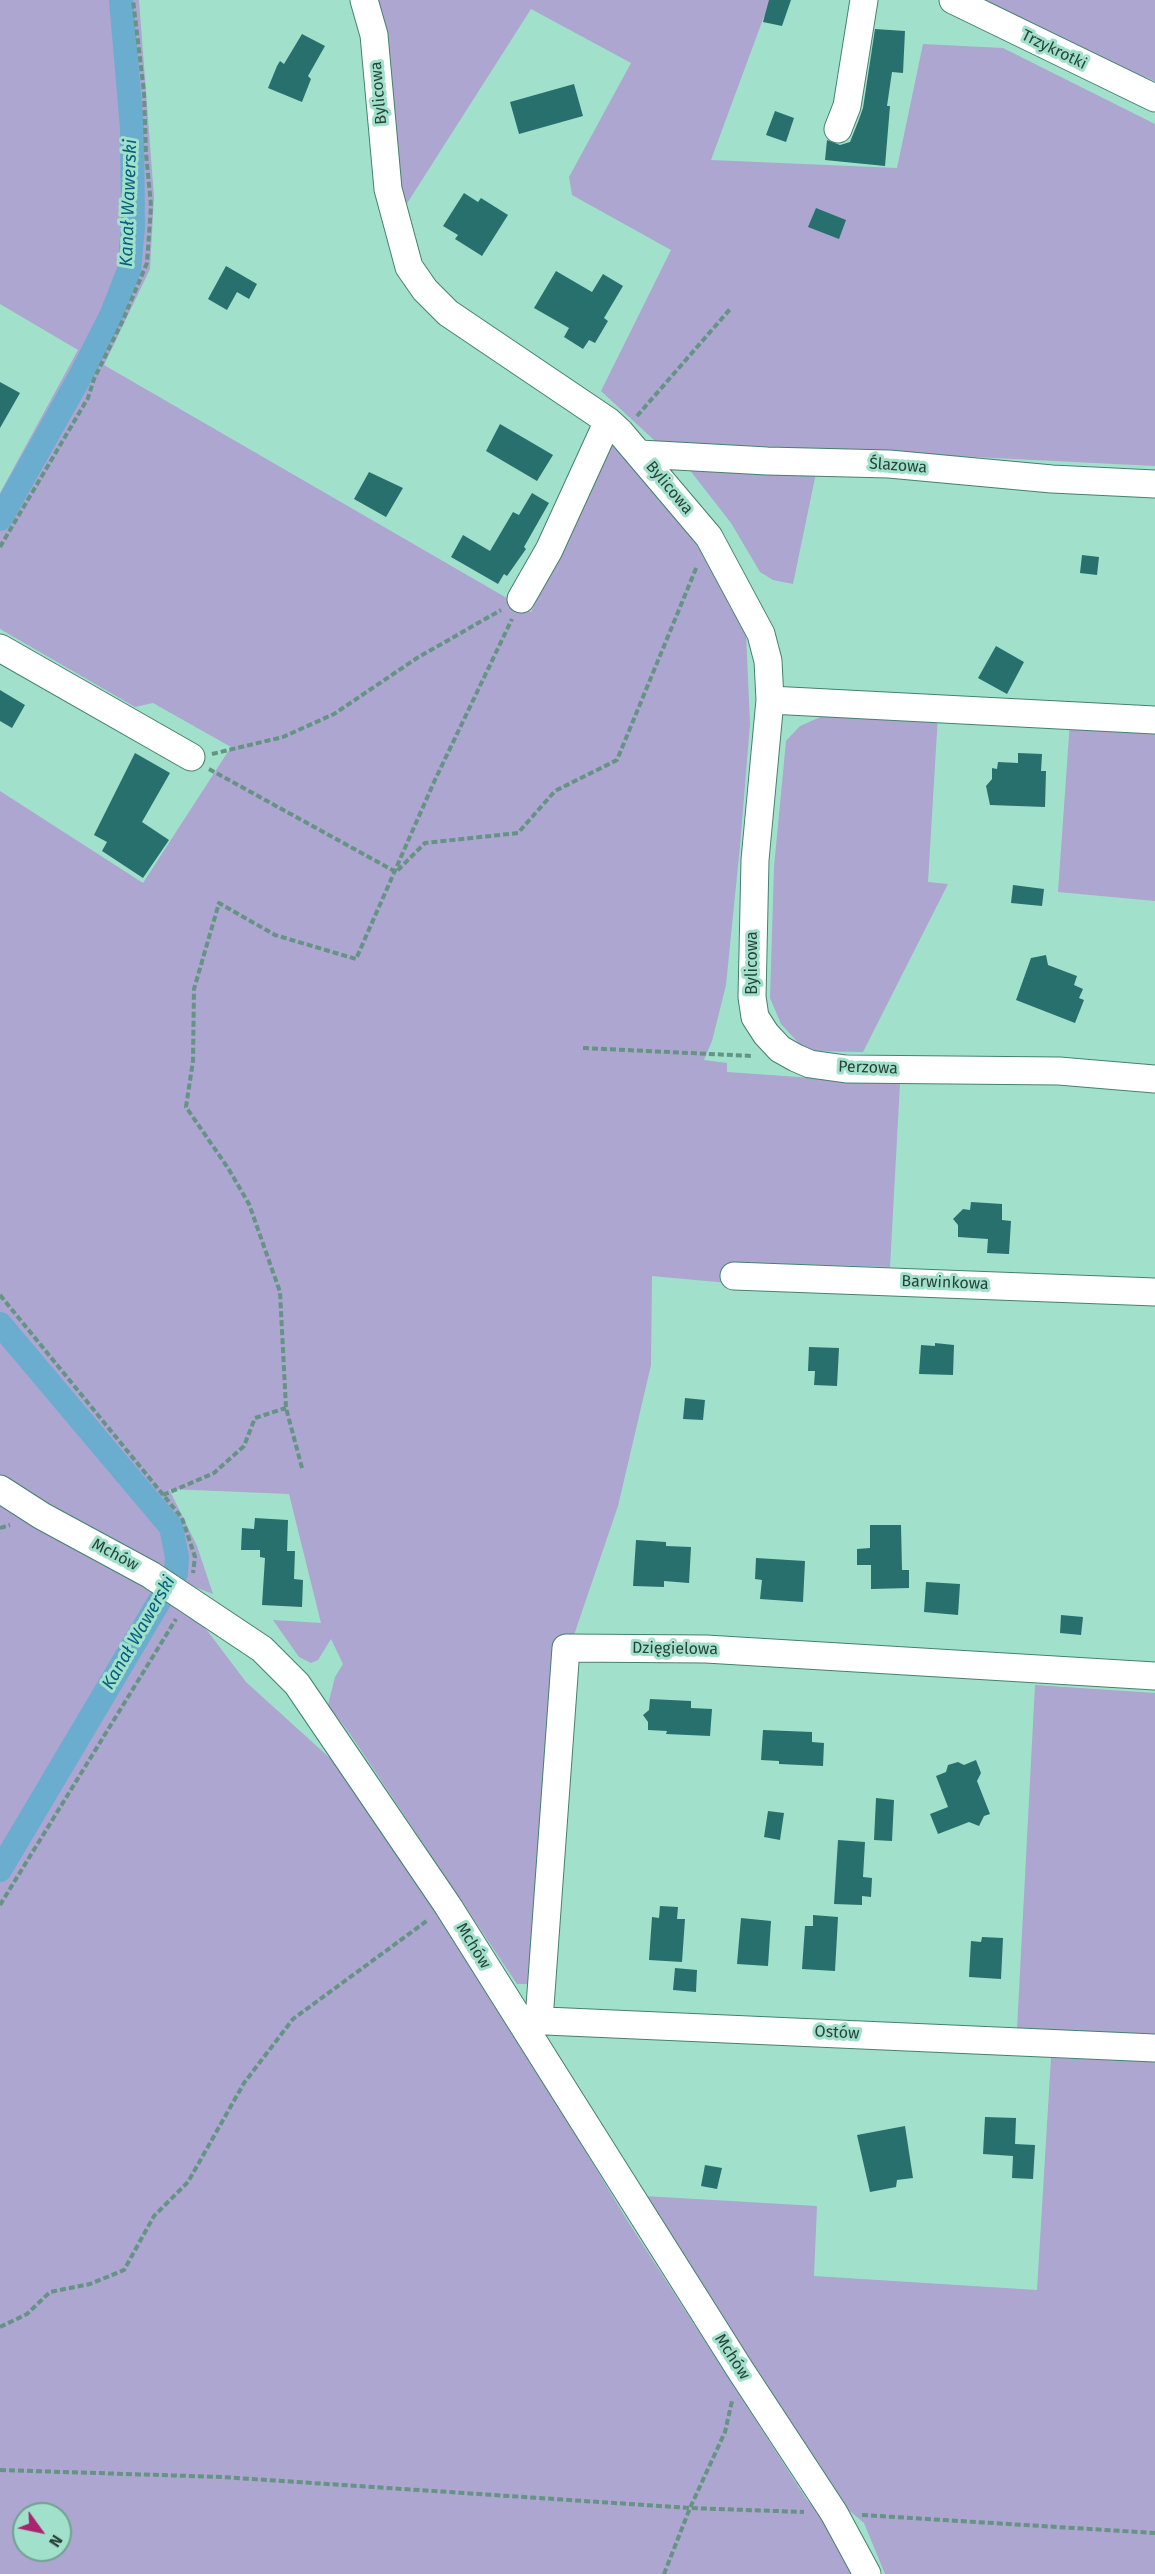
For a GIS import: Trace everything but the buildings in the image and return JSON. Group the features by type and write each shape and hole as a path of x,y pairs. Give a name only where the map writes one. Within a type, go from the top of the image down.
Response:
{"street":[{"name":"Bylicowa","path":"364,0 374,34 388,189 409,267 425,290 448,313 614,427 640,454 709,537 761,634 768,661 770,700 755,860 752,997 755,1017 766,1034 780,1049 796,1058"},
{"path":"838,129 847,106 864,0"},
{"name":"Trzykrotki","path":"953,0 1155,98"},
{"path":"521,598 614,427"},
{"name":"Ślazowa","path":"640,454 767,461 889,464 1155,484"},
{"path":"0,648 191,758"},
{"path":"770,700 1155,720"},
{"name":"Perzowa","path":"796,1058 810,1064 846,1069 1059,1071 1155,1079"},
{"name":"Barwinkowa","path":"734,1276 1155,1292"},
{"name":"Mchów","path":"0,1489 42,1516 151,1575 188,1599 262,1649 297,1684 448,1906 529,2020 739,2368 834,2513 867,2574"},
{"name":"Dzięgielowa","path":"529,2020 566,1648 706,1649 1155,1676"},
{"name":"Ostów","path":"529,2020 1155,2048"}],"path":[{"path":"0,547 88,398 93,379 123,320 147,263 151,206 144,92 133,0"},
{"path":"614,427 644,409 731,308"},
{"path":"396,872 425,843 518,833 555,791 617,760 709,537"},
{"path":"191,758 239,749 283,737 334,714 417,658 521,598"},
{"path":"302,1468 286,1408 280,1292 249,1204 228,1168 186,1107 193,1061 194,989 219,903 274,935 356,959 434,782 521,598"},
{"path":"191,758 214,773 396,872"},
{"path":"583,1048 796,1058"},
{"path":"0,1295 182,1518 195,1557 188,1599 0,1905"},
{"path":"163,1495 214,1473 244,1446 255,1418 286,1408"},
{"path":"0,2327 27,2314 50,2292 90,2284 124,2270 154,2216 188,2182 244,2083 293,2019 448,1906"},
{"path":"664,2574 690,2508 725,2432 739,2368"},
{"path":"0,2470 222,2477 690,2508 834,2513 1155,2533"}],"shaded area":[{"path":"0,0 139,0 154,197 150,269 104,365 531,612 613,441 649,478 720,578 746,633 750,724 740,846 726,985 712,1041 704,1060 727,1063 727,1072 900,1084 890,1267 731,1262 728,1283 652,1276 651,1365 618,1506 574,1635 559,1636 540,1840 532,1984 517,1984 350,1734 328,1705 335,1677 343,1664 331,1639 318,1660 311,1663 299,1657 273,1620 321,1623 289,1494 169,1489 197,1546 213,1594 179,1581 0,1480 0,791 143,883 231,747 153,703 135,707 0,629 0,493 78,350 0,304"},
{"path":"373,0 774,0 763,19 711,160 897,168 923,44 1003,48 1155,124 1155,466 655,441 601,391 671,250 572,195 569,177 631,63 531,9 406,205 399,192"},
{"path":"979,0 1155,0 1155,81 1077,50"},
{"path":"682,460 816,473 793,584 773,580 760,572 731,523"},
{"path":"825,715 938,715 928,882 948,884 863,1052 806,1051 781,1024 770,998 774,867 786,741 800,726"},
{"path":"1070,721 1155,728 1155,901 1058,892"},
{"path":"0,1502 148,1584 200,1621 246,1682 331,1759 358,1788 505,2018 627,2220 807,2500 832,2525 852,2574 0,2574"},
{"path":"1035,1685 1155,1693 1155,2037 1017,2029"},
{"path":"1051,2058 1155,2062 1155,2574 885,2574 864,2523 839,2502 644,2196 817,2206 814,2276 1037,2290"}],"waterway":[{"name":"Kanał Wawerski","path":"0,519 81,375 111,316 129,270 133,227 132,128 121,0"},
{"name":"Kanał Wawerski","path":"0,1324 171,1527 177,1557 176,1573 0,1870"}]}
